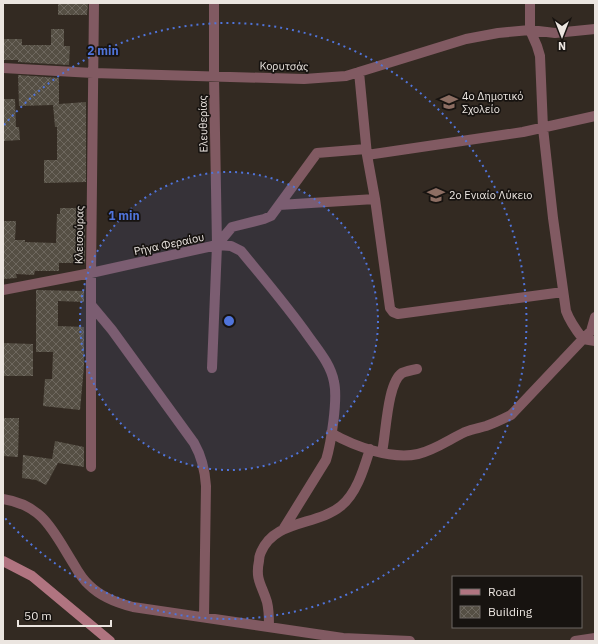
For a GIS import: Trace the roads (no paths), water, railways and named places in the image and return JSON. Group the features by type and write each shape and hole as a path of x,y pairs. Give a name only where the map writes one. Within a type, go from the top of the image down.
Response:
{"street":[{"name":"Κλεισούρας","path":"91,467 91,273 94,3"},
{"name":"Ελευθερίας","path":"212,368 217,245 214,3"},
{"path":"530,3 530,30 540,56 543,128 563,292 569,320 574,328 584,339 595,341"},
{"name":"Κορυτσάς","path":"3,68 93,73 304,79 333,78 346,76 466,39 498,33 530,30 555,33 595,29"},
{"path":"359,72 367,152 390,308 393,312 398,314 563,292"},
{"name":"Ρήγα Φεραίου","path":"3,290 91,273 217,245 232,227 271,216 317,153 367,152 523,132 592,118"},
{"path":"280,205 375,199"},
{"path":"217,245 231,246 241,251 294,317 331,371 335,383 336,397 329,449 326,460 284,528"},
{"path":"92,306 112,330 194,443 202,460 206,486 204,617"},
{"path":"331,433 350,444 404,456 418,454 467,431 492,424 511,415 591,331 595,317"},
{"path":"382,452 387,415 393,387 401,374 417,369"},
{"path":"268,626 267,603 257,575 260,552 272,536 284,528 323,517 341,506 349,497 358,482 370,449"},
{"path":"3,499 23,504 39,514 52,530 89,585 118,604 343,638 410,641"},
{"path":"3,561 32,576 110,641"},
{"path":"575,641 595,638"}],"place":[{"name":"4ο Δημοτικό Σχολείο","path":"449,102"},
{"name":"2ο Ενιαίο Λύκειο","path":"436,195"}]}
